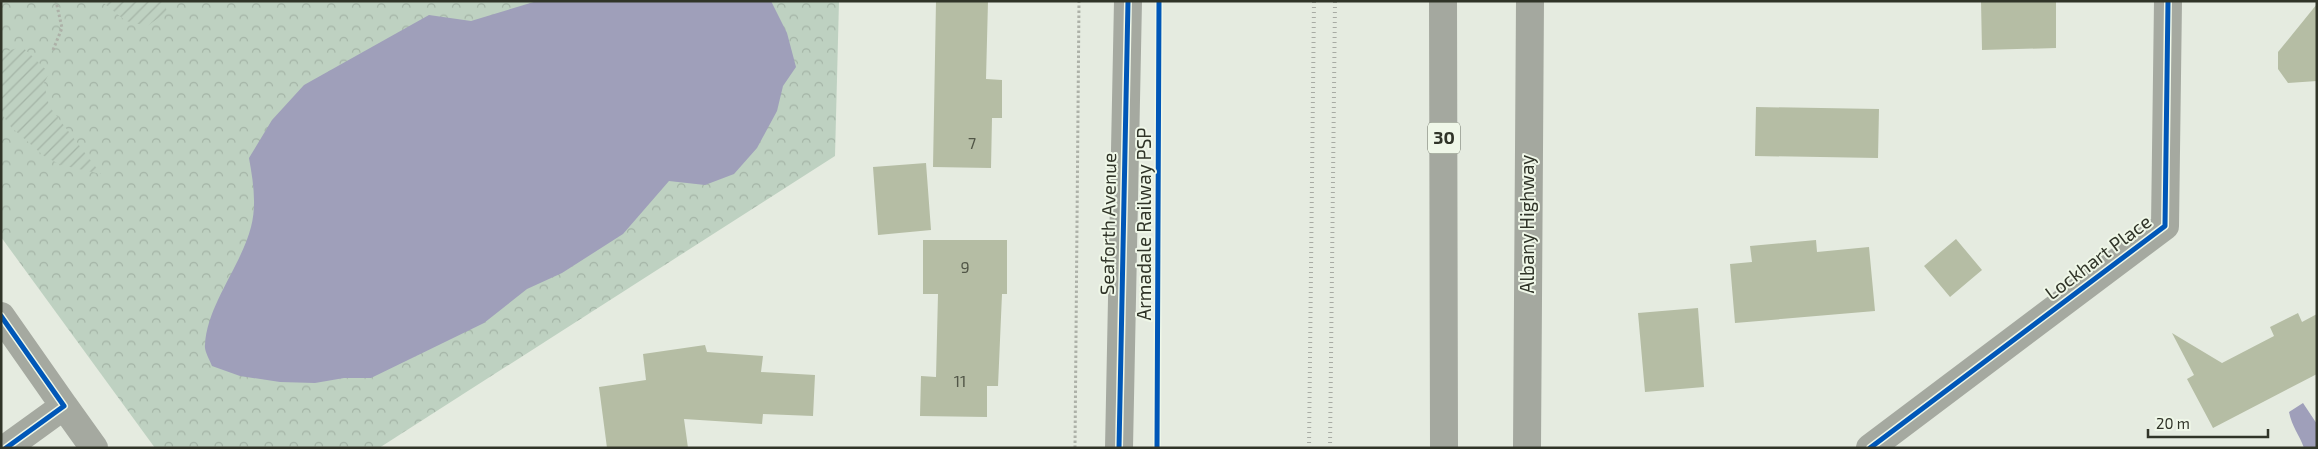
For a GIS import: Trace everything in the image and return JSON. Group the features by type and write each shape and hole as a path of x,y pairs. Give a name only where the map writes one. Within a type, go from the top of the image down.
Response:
{"highway":[{"name":"30","path":"1443,1 1444,448"},
{"name":"Albany Highway","path":"1527,448 1530,1"}],"street":[{"name":"Seaforth Avenue","path":"1119,448 1128,1"},
{"name":"Lockhart Place","path":"1870,448 2165,226 2168,1"},
{"path":"1,316 94,448"},
{"path":"6,448 64,406"}],"path":[{"path":"53,50 62,28 56,1"},
{"path":"1075,448 1079,1"}],"green space":[{"path":"1,1 839,1 835,156 379,448 155,448 1,237"},
{"path":"101,1 164,1 167,12 147,26 126,21"},
{"path":"21,47 50,72 44,83 49,106 101,174 61,165 44,156 11,127 1,113 1,55 4,52"}],"water":[{"path":"537,1 771,1 787,33 796,67 783,86 777,111 757,148 734,174 705,185 669,181 623,234 562,273 527,289 484,323 371,378 344,378 315,383 280,382 240,376 212,366 205,347 207,330 218,300 240,256 251,227 254,210 254,192 249,158 272,120 304,85 429,15 471,21"},
{"path":"2303,403 2317,424 2317,448 2304,448 2290,417 2289,412"}],"building":[{"path":"936,1 988,1 986,79 1002,80 1002,118 992,118 991,168 933,167"},
{"path":"1981,1 2056,1 2056,48 1982,50"},
{"path":"2317,4 2317,81 2288,83 2278,69 2278,52"},
{"path":"1756,107 1879,109 1878,158 1755,156"},
{"path":"926,163 931,230 878,235 873,167"},
{"path":"1956,239 1982,270 1950,297 1924,266"},
{"path":"923,240 1007,240 1007,294 1002,294 998,386 987,386 987,417 920,416 921,376 936,377 938,294 923,294"},
{"path":"1816,240 1817,252 1869,247 1875,311 1735,323 1730,264 1752,262 1750,246"},
{"path":"1698,308 1704,387 1645,392 1638,313"},
{"path":"2298,313 2302,322 2317,314 2317,374 2213,428 2187,379 2194,375 2172,333 2222,363 2274,336 2270,327"},
{"path":"705,345 707,352 763,356 761,372 815,375 813,416 763,414 762,424 684,419 688,448 607,448 599,387 646,380 643,354"}],"railway":[{"path":"1309,448 1314,1"},
{"path":"1330,448 1335,1"}],"cycle path":[{"name":"Armadale Railway PSP","path":"1119,448 1128,1"},
{"name":"Armadale Railway PSP","path":"1157,448 1159,1"},
{"path":"1870,448 2165,226 2168,1"},
{"path":"1,316 64,406 6,448"}]}
